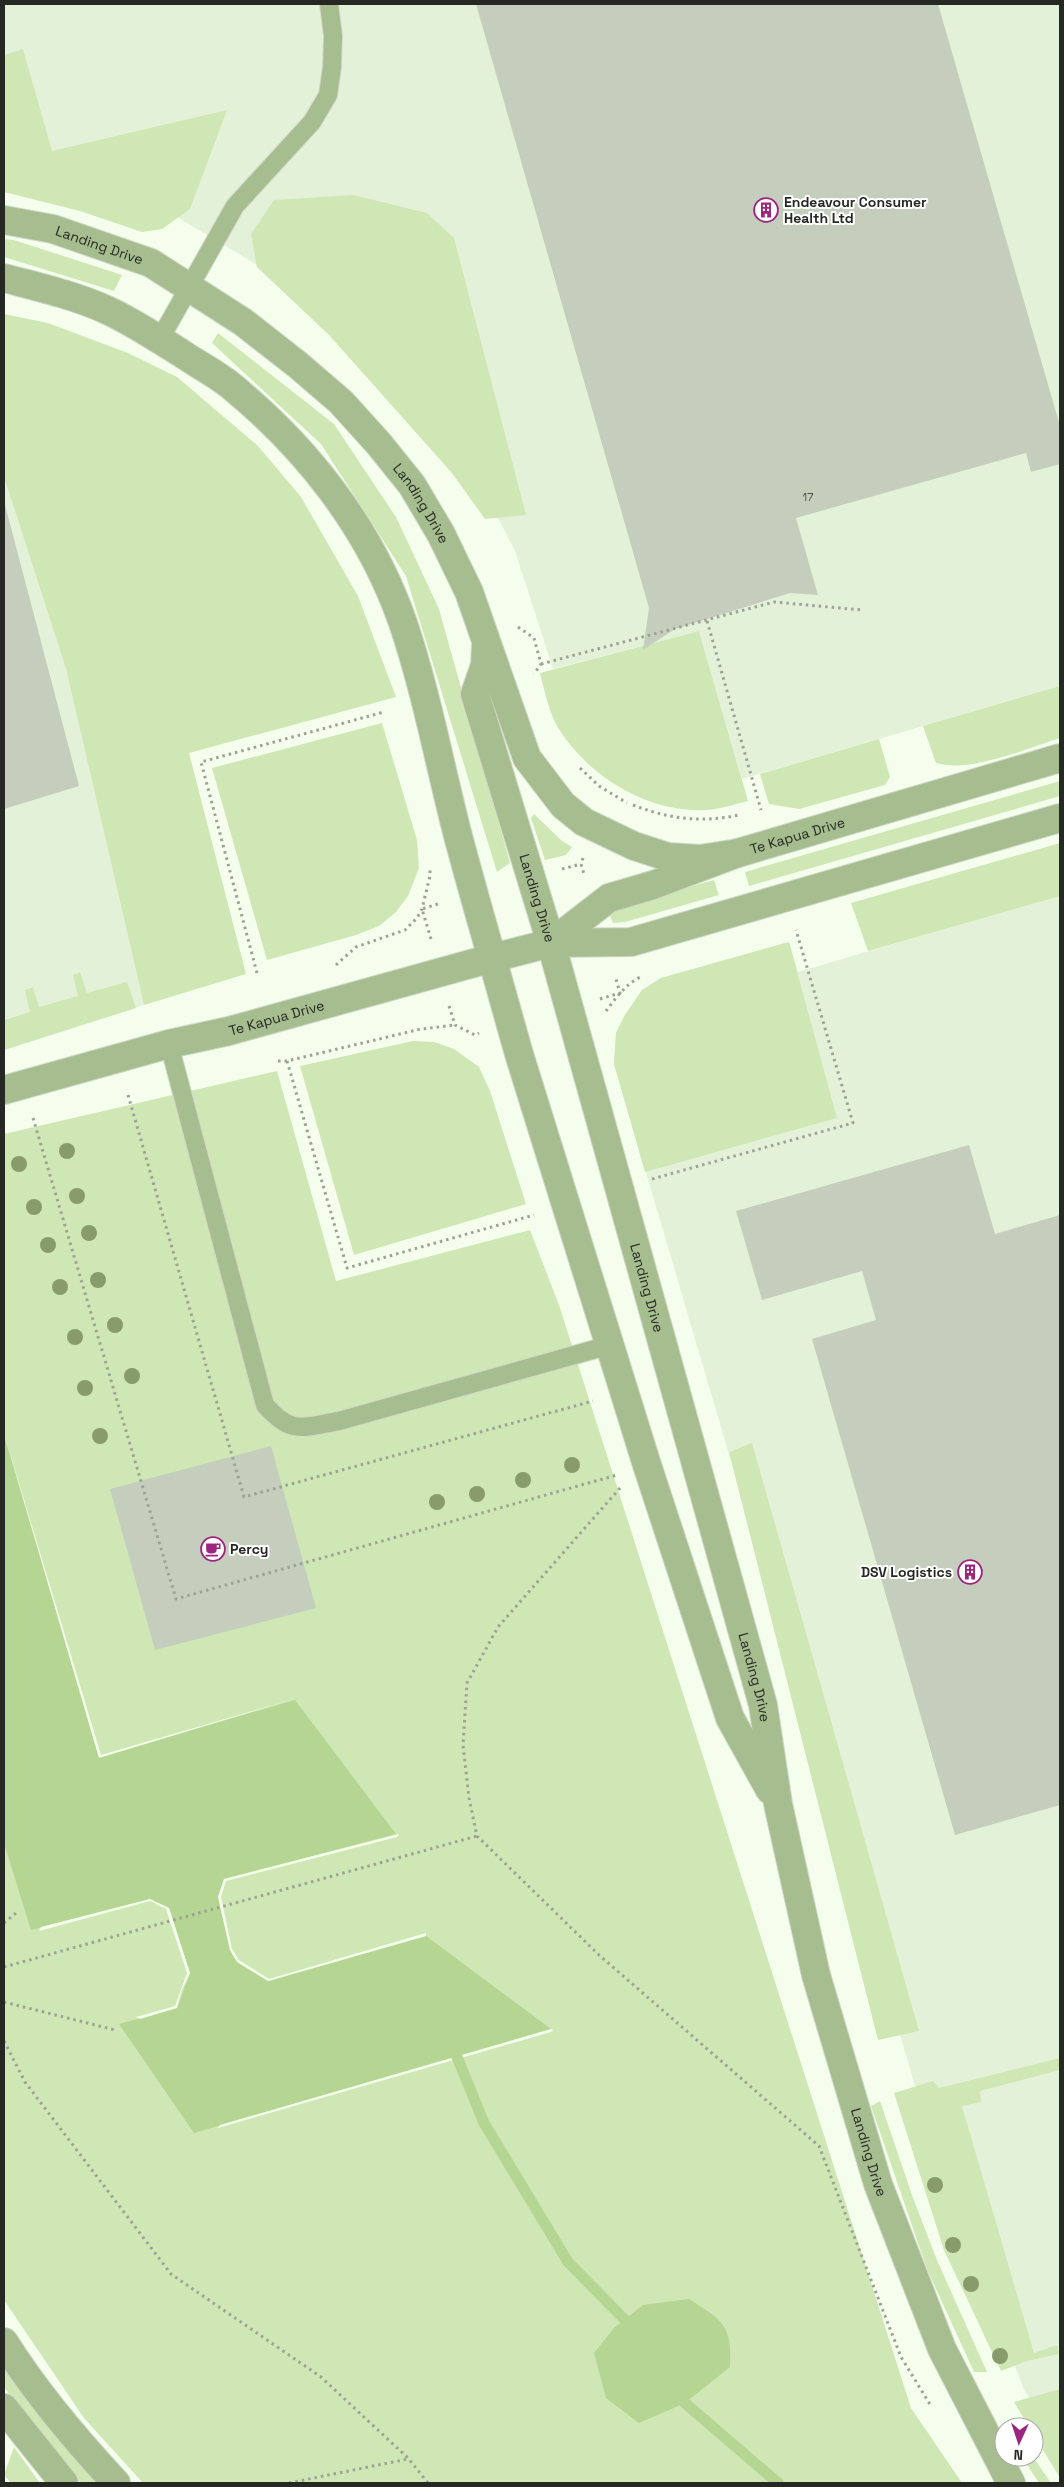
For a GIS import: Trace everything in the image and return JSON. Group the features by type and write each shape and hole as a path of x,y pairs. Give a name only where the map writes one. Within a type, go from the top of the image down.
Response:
{"street":[{"name":"Landing Drive","path":"4,220 53,229 151,263 243,322 298,365 341,402 379,444 412,485 442,534 469,592 486,641 485,665 475,694 551,943 764,1705 778,1804 816,1976 878,2184 942,2350 1011,2483"},
{"name":"Landing Drive","path":"4,278 56,292 107,310 160,339 228,384 276,424 322,477 354,521 380,569 402,621 427,702 457,831 518,1054 650,1474 730,1718 778,1804"},
{"path":"486,641 527,758 563,805 584,822 634,846 668,857 700,858 738,853"},
{"name":"Te Kapua Drive","path":"551,943 609,898 653,885 738,853 1060,758"},
{"name":"Te Kapua Drive","path":"4,1090 551,943 631,942 1060,818"},
{"path":"4,2342 22,2371 78,2442 116,2483"},
{"path":"4,2408 64,2483"}],"lane":[{"path":"160,339 235,206 312,122 328,95 332,67 333,36 329,4"},
{"path":"170,1044 265,1405 279,1421 300,1428 339,1420 610,1345"}],"path":[{"path":"532,676 541,664 774,602 862,610"},
{"path":"708,621 762,810"},
{"path":"534,638 541,664"},
{"path":"257,974 201,762 384,712"},
{"path":"575,764 598,786 631,805 653,813 680,819 702,820 743,814"},
{"path":"752,812 769,811"},
{"path":"584,854 581,864 585,877"},
{"path":"341,961 356,947 405,930 417,918 422,909 430,876 430,867"},
{"path":"422,909 447,902"},
{"path":"422,909 428,929"},
{"path":"648,1180 853,1123 796,930"},
{"path":"614,974 620,993"},
{"path":"602,1015 620,993 636,979 645,975"},
{"path":"598,1000 620,993"},
{"path":"452,1014 455,1025"},
{"path":"278,1061 421,1029 455,1025 475,1034 482,1032"},
{"path":"288,1060 347,1268 540,1214"},
{"path":"128,1096 244,1496 601,1398"},
{"path":"33,1118 176,1599 624,1473"},
{"path":"626,1482 498,1627 467,1684 463,1745 469,1798 477,1836 599,1955 819,2146"},
{"path":"4,1967 477,1836"},
{"path":"4,1923 16,1913"},
{"path":"4,2002 115,2030"},
{"path":"4,2041 25,2082 172,2274 321,2377 408,2458 428,2483"},
{"path":"289,2483 408,2458"}],"shaded area":[{"path":"4,4 1060,4 1060,686 742,779 699,631 553,669 515,551 498,518 331,309 152,202 4,160"},
{"path":"23,49 52,151 227,110 190,209 162,229 142,232 80,211 4,192 4,55"},
{"path":"353,195 427,213 454,238 526,515 485,519 452,473 329,335 257,267 251,234 274,200"},
{"path":"4,239 14,240 122,275 114,291 4,257"},
{"path":"4,314 48,323 128,353 177,377 258,446 301,497 358,596 396,697 189,753 246,974 144,1005 66,669 4,477"},
{"path":"218,333 334,424 396,517 439,609 510,863 497,872 406,576 321,444 212,343"},
{"path":"4,477 66,669 144,1005 4,1050"},
{"path":"699,631 748,801 707,810 664,806 624,790 605,778 588,764 560,731 548,703 540,673"},
{"path":"1060,686 1060,738 982,762 966,765 936,763 923,726"},
{"path":"382,723 417,840 419,868 408,896 396,912 379,926 356,935 267,960 212,768"},
{"path":"879,739 890,777 885,785 799,809 769,804 760,774"},
{"path":"1060,781 1060,796 749,886 745,872"},
{"path":"534,814 562,841 572,847 566,855 545,860 531,818"},
{"path":"1060,843 1060,896 868,951 851,903"},
{"path":"714,880 719,895 625,922 613,923 610,916 612,909"},
{"path":"1060,895 1060,2445 1044,2421 1044,2417 1042,2417 1024,2390 936,2157 614,1064 616,1033 625,1015 642,990 661,978 789,942 798,972"},
{"path":"789,942 837,1118 645,1172 614,1064 616,1033 625,1015 642,990 661,978"},
{"path":"80,972 87,993 127,982 136,1008 4,1050 4,1020 30,1012 25,990 33,987 39,1007 78,996 73,975"},
{"path":"413,1041 434,1042 454,1049 479,1067 490,1091 526,1204 354,1255 300,1066"},
{"path":"277,1071 336,1281 530,1230 559,1305 911,2408 962,2483 143,2483 84,2418 4,2300 4,1134"},
{"path":"4,1435 99,1757 295,1700 396,1834 224,1879 218,1897 230,1950 237,1962 269,1981 426,1936 551,2029 194,2133 119,2024 177,2008 190,1973 169,1908 150,1899 31,1930 4,1843"},
{"path":"752,1443 919,2031 878,2040 729,1452"},
{"path":"1060,2058 1060,2070 980,2091 981,2102 962,2106 1034,2353 1057,2345 1059,2354 1027,2361 1001,2371 944,2250 894,2093 933,2081 939,2088"},
{"path":"880,2101 913,2198 937,2260 987,2372 974,2372 927,2269 871,2106"},
{"path":"689,2299 710,2313 723,2325 729,2341 730,2367 685,2403 639,2423 606,2398 594,2353 614,2328 643,2305"},
{"path":"4,2363 100,2483 81,2483 33,2426 4,2387"},
{"path":"1060,2389 1060,2478 1044,2452 1044,2417 1023,2417 1014,2402"},
{"path":"14,2447 40,2483 11,2483 4,2475"},
{"path":"1029,2467 1040,2467 1051,2483 1039,2483"}],"pier":[{"path":"4,1433 101,1755 297,1698 99,1758"},
{"path":"399,1834 397,1837 226,1881 221,1897 232,1949 239,1960 269,1979 426,1933 426,1936 268,1981 237,1962 230,1950 218,1897 224,1879"},
{"path":"150,1899 169,1908 190,1973 182,1990 177,2008 140,2019 136,2017 175,2006 187,1973 166,1909 150,1901 39,1931 41,1927"},
{"path":"551,2029 553,2030 551,2032 218,2128 220,2125"}],"building":[{"name":"Endeavour Consumer Health Ltd","path":"476,4 938,4 1060,426 1060,464 1031,472 1026,453 796,518 818,595 790,593 675,629 643,650 649,608"},
{"path":"4,501 79,786 4,809"},
{"name":"DSV Logistics","path":"969,1145 995,1234 1060,1215 1060,1805 955,1835 812,1339 876,1320 862,1271 762,1300 736,1211"},
{"name":"Percy","path":"271,1446 316,1608 155,1650 110,1489"}],"waterway":[{"path":"457,2057 484,2123 568,2262 625,2320"},
{"path":"685,2403 778,2483"}],"place":[{"name":"Endeavour Consumer Health Ltd","path":"766,210"},
{"name":"Percy","path":"213,1549"},
{"name":"DSV Logistics","path":"970,1572"}]}
